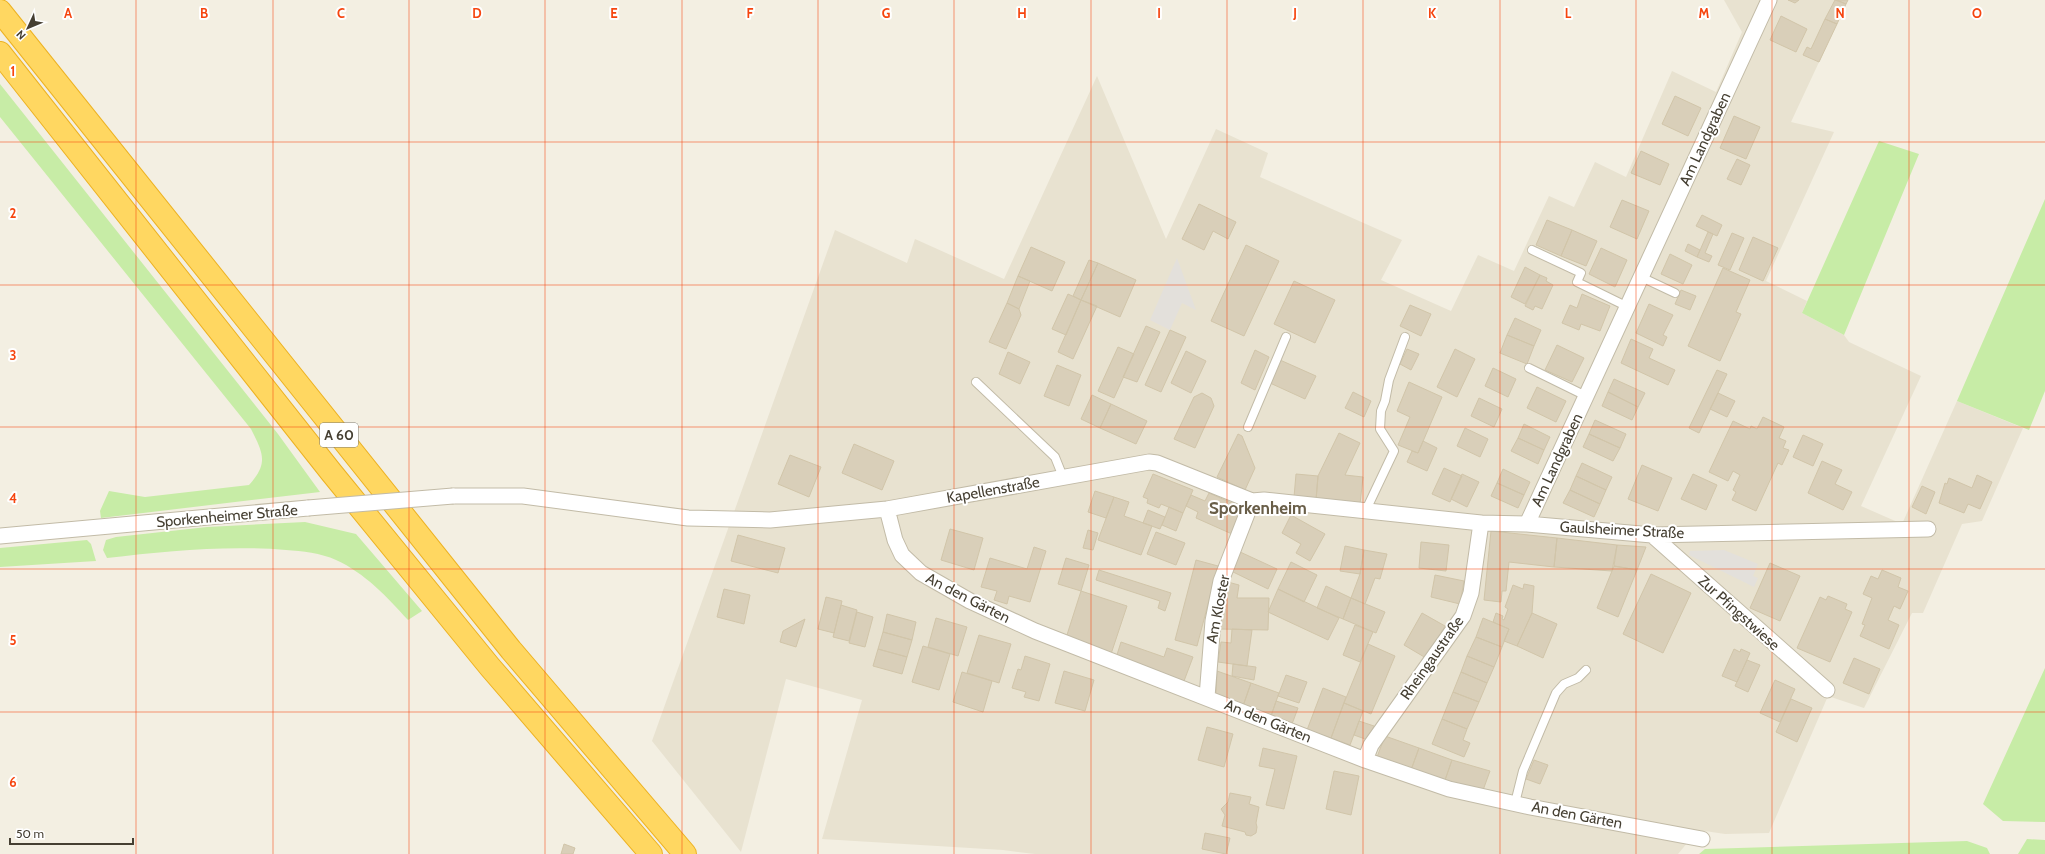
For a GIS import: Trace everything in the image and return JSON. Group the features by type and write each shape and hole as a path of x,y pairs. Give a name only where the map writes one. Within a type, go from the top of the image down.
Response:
{"highway":[{"name":"A 60","path":"0,11 512,650 685,854"},
{"name":"A 60","path":"0,53 326,465 460,630 651,854"}],"street":[{"name":"Am Landgraben","path":"1527,524 1769,0"},
{"name":"Kapellenstraße","path":"716,519 770,520 887,509 1149,462 1157,463 1258,501"},
{"name":"Sporkenheimer Straße","path":"0,536 453,496 523,496 688,518 716,519"},
{"name":"Gaulsheimer Straße","path":"1258,501 1366,510 1481,523 1527,524 1652,535 1928,529"},
{"name":"Am Kloster","path":"1207,697 1213,620 1221,581 1258,501"},
{"name":"An den Gärten","path":"887,509 895,540 902,555 921,573 970,601 1035,631 1365,760 1449,789 1702,839"},
{"name":"Rheingaustraße","path":"1365,760 1370,745 1463,616 1471,593 1481,523"},
{"name":"Zur Pfingstwiese","path":"1652,535 1827,690"}],"lane":[{"path":"1532,250 1581,273 1577,282 1628,306"},
{"path":"1641,277 1675,293"},
{"path":"1248,427 1286,337"},
{"path":"1366,510 1394,451 1380,429 1381,411 1386,401 1388,380 1405,337"},
{"name":"Am Landgraben","path":"1529,368 1586,396"},
{"path":"976,382 1055,457 1063,477"},
{"path":"1515,803 1523,771 1556,693 1564,684 1578,678 1586,670"}],"shaded area":[{"path":"1724,0 1848,0 1791,122 1834,132 1766,281 1807,301 1802,313 1844,335 1849,342 1921,376 1861,506 1902,524 1957,401 2023,428 1982,521 1962,524 1923,613 1912,613 1864,708 1828,696 1769,833 1725,834 1698,830 1678,854 1035,854 1003,850 822,839 862,700 786,679 741,852 652,741 835,230 907,263 915,239 1004,279 1097,76 1166,239 1216,129 1268,153 1260,177 1402,240 1381,280 1451,311 1478,255 1514,271 1549,196 1574,207 1595,162 1626,177 1672,71 1716,92 1742,32"},
{"path":"1177,258 1196,310 1182,303 1170,330 1150,320"},
{"path":"1724,550 1758,564 1753,576 1758,578 1754,587 1689,555 1690,551"}],"green space":[{"path":"0,84 278,434 320,492 101,518 100,511 109,491 145,497 249,485 262,464 261,451 251,429 0,117"},
{"path":"1879,141 1919,154 1844,335 1802,313"},
{"path":"2045,199 2045,391 2029,430 1957,401"},
{"path":"305,522 356,534 422,611 408,620 384,594 347,565 324,556 311,553 292,550 219,548 107,558 103,550 106,540 116,537 207,527"},
{"path":"87,540 91,544 96,561 0,567 0,548"},
{"path":"2045,668 2045,822 2003,821 1983,804"},
{"path":"2027,839 2045,840 2045,854 2018,854"},
{"path":"1967,841 1987,848 1990,854 1699,854 1705,849"}],"building":[{"path":"1788,0 1799,0 1795,3"},
{"path":"1835,0 1846,4 1837,24 1825,19"},
{"path":"1837,0 1848,0 1846,4"},
{"path":"1781,16 1807,29 1796,52 1770,40"},
{"path":"1825,19 1837,24 1819,62 1803,55 1807,47 1811,49"},
{"path":"1675,96 1701,108 1688,136 1662,124"},
{"path":"1734,116 1760,127 1746,159 1720,148"},
{"path":"1641,151 1669,164 1660,185 1631,173"},
{"path":"1737,159 1750,165 1741,185 1727,179"},
{"path":"1622,200 1649,211 1637,239 1610,227"},
{"path":"1199,204 1236,222 1228,239 1213,231 1204,250 1182,239"},
{"path":"1702,215 1722,225 1717,236 1696,226"},
{"path":"1547,220 1572,230 1561,256 1536,245"},
{"path":"1572,230 1597,241 1586,266 1561,256"},
{"path":"1708,232 1713,234 1705,253 1712,256 1709,262 1697,257"},
{"path":"1732,233 1744,238 1730,270 1718,265"},
{"path":"1753,237 1778,248 1763,281 1739,270"},
{"path":"1688,244 1700,250 1697,257 1685,251"},
{"path":"1246,245 1279,261 1244,336 1211,321"},
{"path":"1031,247 1065,262 1052,291 1018,276"},
{"path":"1601,248 1627,260 1615,287 1589,274"},
{"path":"1670,254 1692,265 1683,284 1661,274"},
{"path":"1089,260 1098,263 1081,300 1073,296"},
{"path":"1098,263 1136,280 1120,317 1081,300"},
{"path":"1525,267 1540,275 1525,304 1511,297"},
{"path":"1723,268 1750,280 1736,312 1741,314 1720,361 1688,346"},
{"path":"1540,275 1547,278 1546,281 1553,285 1542,309 1535,306 1533,310 1525,306"},
{"path":"1018,276 1030,281 1019,309 1007,303"},
{"path":"1294,281 1335,300 1315,343 1274,324"},
{"path":"1681,290 1696,296 1690,310 1675,304"},
{"path":"1068,294 1081,300 1066,335 1052,329"},
{"path":"1582,294 1610,306 1600,331 1581,324 1579,330 1562,323 1570,305 1577,308"},
{"path":"1081,300 1097,306 1073,359 1058,352"},
{"path":"1007,303 1019,309 1021,315 1006,349 989,342"},
{"path":"1649,304 1673,315 1663,335 1667,337 1663,346 1636,333"},
{"path":"1410,305 1431,314 1421,336 1400,326"},
{"path":"1515,318 1541,330 1534,346 1507,335"},
{"path":"1146,326 1160,332 1137,382 1123,377"},
{"path":"1170,330 1186,337 1161,392 1145,385"},
{"path":"1507,335 1534,346 1527,364 1500,353"},
{"path":"1631,339 1653,349 1649,358 1675,370 1668,385 1621,363"},
{"path":"1557,345 1584,358 1572,382 1545,370"},
{"path":"1118,347 1134,354 1114,398 1098,391"},
{"path":"1407,349 1419,354 1411,370 1400,364"},
{"path":"1455,349 1475,359 1457,397 1437,387"},
{"path":"1255,350 1269,357 1255,390 1241,383"},
{"path":"1186,351 1206,361 1191,393 1171,383"},
{"path":"1008,352 1030,362 1020,384 999,374"},
{"path":"1280,360 1316,376 1305,399 1270,383"},
{"path":"1057,365 1081,375 1069,406 1044,396"},
{"path":"1493,368 1516,379 1508,397 1485,386"},
{"path":"1717,370 1727,374 1699,433 1689,428"},
{"path":"1614,379 1645,393 1638,407 1608,392"},
{"path":"1409,382 1442,397 1418,453 1398,445 1410,417 1397,411"},
{"path":"1537,387 1566,401 1556,422 1527,408"},
{"path":"1353,392 1371,401 1364,417 1345,408"},
{"path":"1608,392 1638,407 1632,420 1602,406"},
{"path":"1202,393 1211,398 1214,406 1195,448 1174,439 1194,397"},
{"path":"1718,393 1735,401 1727,417 1710,409"},
{"path":"1092,395 1111,404 1100,428 1081,419"},
{"path":"1479,398 1502,409 1494,427 1471,416"},
{"path":"1111,404 1147,421 1136,444 1100,428"},
{"path":"1763,417 1784,427 1779,438 1786,441 1783,448 1789,450 1782,465 1778,463 1756,511 1732,500 1736,492 1733,490 1740,475 1733,471 1728,481 1709,472 1733,421 1750,429 1751,426 1757,429"},
{"path":"1595,420 1626,434 1620,448 1589,434"},
{"path":"1524,424 1550,437 1544,450 1518,438"},
{"path":"1465,428 1488,439 1480,457 1457,446"},
{"path":"1339,433 1360,443 1345,475 1363,477 1360,504 1316,500 1318,476"},
{"path":"1238,434 1242,436 1255,468 1245,490 1217,477"},
{"path":"1589,434 1620,448 1613,461 1583,447"},
{"path":"1803,435 1823,444 1813,466 1793,457"},
{"path":"1518,438 1544,450 1538,464 1511,451"},
{"path":"1423,441 1437,448 1427,471 1407,462 1412,451 1418,453"},
{"path":"854,444 894,461 882,490 842,473"},
{"path":"790,455 821,467 809,497 778,484"},
{"path":"1822,461 1842,470 1835,484 1852,492 1843,510 1808,493"},
{"path":"1582,463 1612,477 1606,490 1576,476"},
{"path":"1642,465 1672,478 1658,511 1628,499"},
{"path":"1444,468 1462,476 1450,502 1432,494"},
{"path":"1503,469 1530,482 1524,495 1497,483"},
{"path":"1153,474 1193,490 1183,513 1161,504 1159,508 1147,503 1148,499 1143,497"},
{"path":"1296,474 1318,476 1316,500 1294,497"},
{"path":"1462,474 1479,482 1467,507 1451,499"},
{"path":"1693,474 1717,485 1706,510 1681,499"},
{"path":"1977,475 1992,482 1980,509 1968,504 1964,513 1939,503 1945,483 1947,484 1949,478 1972,488"},
{"path":"1576,476 1606,490 1600,504 1570,490"},
{"path":"1497,483 1524,495 1518,508 1491,496"},
{"path":"1922,486 1935,492 1926,514 1912,507"},
{"path":"1570,490 1600,504 1594,517 1563,503"},
{"path":"1095,491 1114,497 1106,518 1088,512"},
{"path":"1209,493 1243,508 1232,534 1196,518 1198,512 1186,506 1191,495 1205,501"},
{"path":"1114,497 1129,502 1124,516 1152,526 1141,555 1098,540"},
{"path":"1169,507 1183,513 1176,531 1162,525"},
{"path":"1148,510 1165,517 1160,529 1143,523"},
{"path":"1291,515 1325,534 1310,561 1296,553 1301,544 1282,533"},
{"path":"950,529 983,538 974,570 941,560"},
{"path":"1088,530 1098,533 1093,550 1083,548"},
{"path":"1491,531 1557,538 1554,567 1509,562 1506,591 1502,591 1501,602 1484,600"},
{"path":"1156,532 1185,543 1176,565 1147,554"},
{"path":"738,535 785,548 778,573 731,561"},
{"path":"1557,538 1617,545 1612,571 1554,567"},
{"path":"1421,542 1449,545 1446,571 1419,568"},
{"path":"1617,545 1646,547 1637,570 1614,566"},
{"path":"1345,546 1364,550 1360,574 1340,571"},
{"path":"1034,547 1046,551 1030,602 1009,596 1007,604 994,600 997,591 981,587 990,558 1027,569"},
{"path":"1364,550 1387,554 1380,579 1375,578 1365,604 1351,598 1360,574"},
{"path":"1238,551 1277,569 1268,589 1229,570"},
{"path":"1066,558 1089,565 1081,591 1058,584"},
{"path":"1196,560 1218,566 1197,646 1175,640"},
{"path":"1291,562 1317,575 1304,602 1278,589"},
{"path":"1770,563 1800,576 1780,621 1750,608"},
{"path":"1614,566 1637,570 1618,617 1597,608"},
{"path":"1099,570 1171,593 1165,611 1158,608 1160,601 1096,580"},
{"path":"1882,570 1901,578 1898,587 1908,591 1900,609 1894,606 1888,620 1899,625 1889,649 1860,636 1865,625 1862,624 1872,598 1863,594 1871,576 1878,579"},
{"path":"1651,574 1691,593 1663,653 1623,634"},
{"path":"1435,575 1464,581 1460,604 1431,597"},
{"path":"1224,581 1239,585 1237,598 1269,598 1268,630 1219,629"},
{"path":"1524,584 1534,586 1532,613 1517,646 1504,641 1509,629 1493,622 1496,613 1503,616 1502,619 1504,620 1508,609 1505,607 1513,585 1523,589"},
{"path":"1326,586 1351,598 1343,619 1317,608"},
{"path":"724,589 750,595 744,624 717,617"},
{"path":"1278,589 1339,618 1328,640 1268,612"},
{"path":"1081,591 1127,606 1111,654 1066,638"},
{"path":"1828,596 1847,604 1845,609 1852,612 1830,662 1797,648 1820,597 1826,600"},
{"path":"826,597 842,601 834,633 818,629"},
{"path":"1351,598 1385,612 1376,633 1343,619"},
{"path":"841,605 857,610 849,641 833,637"},
{"path":"857,612 873,617 865,647 849,643"},
{"path":"1422,613 1445,626 1426,658 1404,645"},
{"path":"1532,613 1557,624 1543,658 1517,646"},
{"path":"887,614 916,622 912,640 883,632"},
{"path":"936,618 967,627 958,656 928,647"},
{"path":"1483,618 1509,629 1502,647 1476,637"},
{"path":"805,619 796,647 780,642 783,631"},
{"path":"1355,625 1373,632 1360,662 1343,655"},
{"path":"1232,629 1252,630 1247,666 1218,662 1221,642 1231,643"},
{"path":"883,632 912,640 907,657 878,649"},
{"path":"979,635 1011,644 999,683 967,673"},
{"path":"1476,637 1502,647 1494,667 1467,656"},
{"path":"1121,642 1164,657 1167,648 1193,657 1184,681 1116,658"},
{"path":"1368,644 1395,656 1371,714 1344,703"},
{"path":"923,646 950,654 939,690 912,682"},
{"path":"878,649 907,657 902,674 873,666"},
{"path":"1734,649 1740,652 1741,649 1750,653 1737,682 1722,676"},
{"path":"1025,656 1050,664 1039,701 1024,697 1026,692 1012,688 1018,669 1021,670"},
{"path":"1467,656 1494,667 1487,683 1461,672"},
{"path":"1854,658 1880,669 1869,694 1843,683"},
{"path":"1747,660 1760,665 1748,692 1735,686"},
{"path":"1233,664 1256,667 1254,680 1232,676"},
{"path":"1064,671 1094,680 1085,711 1055,703"},
{"path":"1217,671 1251,683 1243,706 1216,695"},
{"path":"962,672 992,681 983,712 953,702"},
{"path":"1461,672 1487,683 1479,702 1453,692"},
{"path":"1286,675 1307,682 1299,703 1278,696"},
{"path":"1775,680 1795,689 1780,722 1760,713"},
{"path":"1251,683 1279,693 1271,716 1243,706"},
{"path":"1323,688 1346,697 1331,738 1307,730"},
{"path":"1453,692 1479,702 1467,729 1442,719"},
{"path":"1791,699 1812,708 1797,742 1776,732"},
{"path":"1276,701 1298,708 1292,724 1271,716"},
{"path":"1344,703 1363,711 1350,745 1331,738"},
{"path":"1442,719 1467,729 1463,740 1470,743 1464,757 1432,744"},
{"path":"1359,721 1374,726 1368,740 1354,735"},
{"path":"1207,727 1233,734 1224,767 1198,760"},
{"path":"1385,736 1419,748 1411,770 1377,757"},
{"path":"1263,748 1297,756 1284,809 1266,805 1275,769 1259,766"},
{"path":"1419,748 1452,760 1444,783 1411,770"},
{"path":"1452,760 1490,771 1482,793 1444,783"},
{"path":"1534,760 1548,765 1540,784 1526,779"},
{"path":"1334,771 1359,776 1351,815 1326,809"},
{"path":"1230,793 1251,797 1249,804 1259,807 1256,833 1251,836 1246,835 1245,832 1222,826 1225,815 1221,809 1228,802"},
{"path":"1205,833 1230,838 1226,854 1202,849"},
{"path":"564,844 575,848 573,854 561,854"}],"district":[{"name":"Sporkenheim","path":"1258,508"}]}
